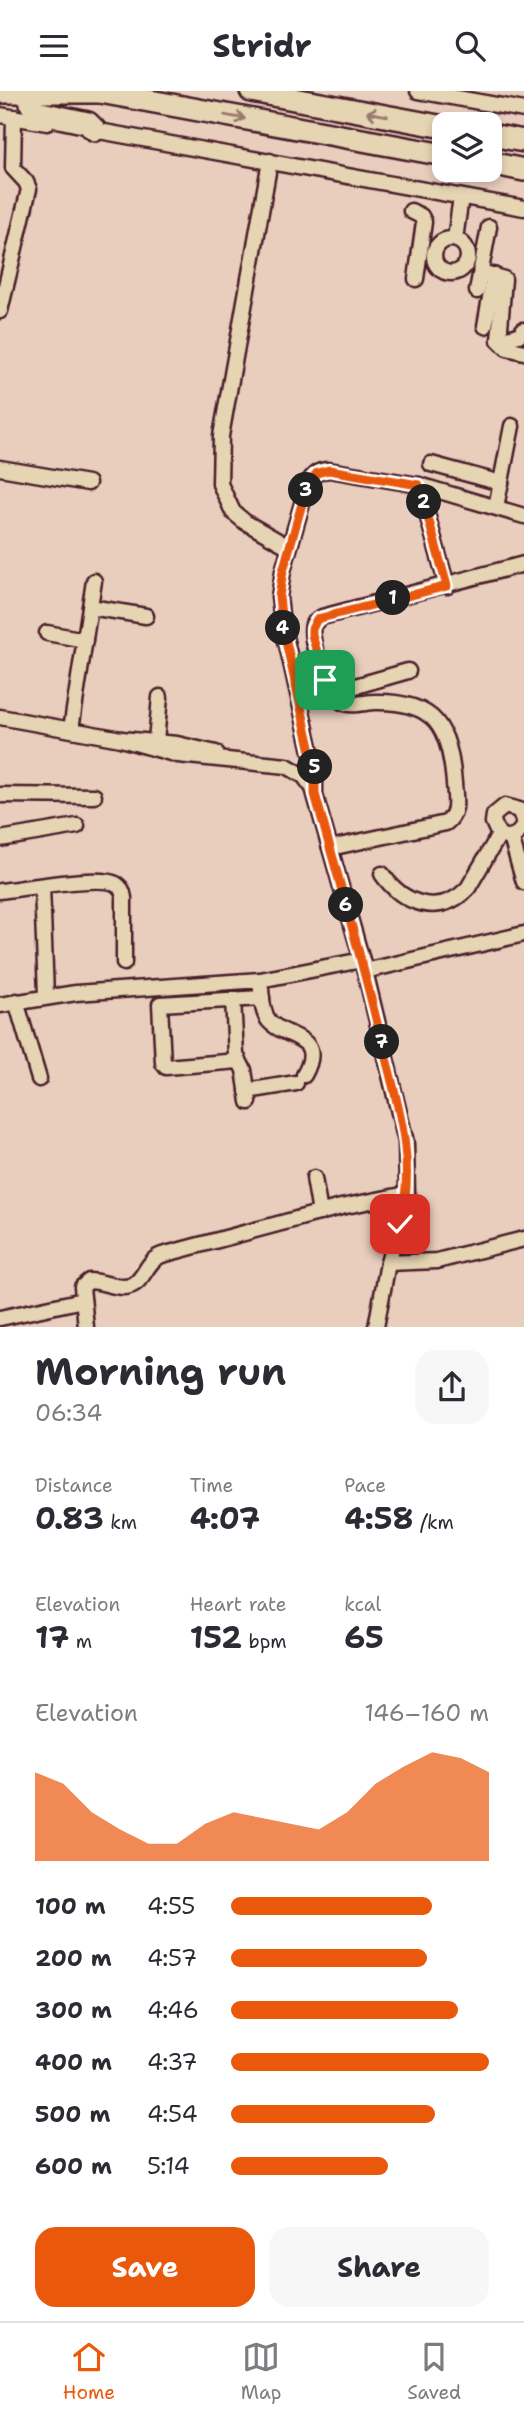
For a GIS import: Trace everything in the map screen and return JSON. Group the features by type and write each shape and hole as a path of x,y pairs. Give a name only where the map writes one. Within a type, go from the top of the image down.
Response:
{"highway":[{"path":"251,91 432,125"},
{"path":"0,92 99,92 432,153"},
{"path":"33,93 31,104 36,112 88,123 95,130"},
{"path":"502,137 524,141"},
{"path":"502,165 524,170"}],"street":[{"path":"418,91 524,110"},
{"path":"487,103 502,91"},
{"path":"0,311 29,189 13,168 7,116 524,208"},
{"path":"270,161 221,436 220,484 233,512 245,522 289,547"},
{"path":"456,239 461,197"},
{"path":"411,211 421,216 428,251 435,262 447,272 481,267"},
{"path":"477,291 489,227"},
{"path":"416,279 428,251 445,240 456,239"},
{"path":"456,239 481,267 502,277 504,281 499,340 507,348 524,352"},
{"path":"481,267 485,326"},
{"path":"499,340 519,335 523,330"},
{"path":"496,507 512,426"},
{"path":"432,464 501,483"},
{"path":"0,468 88,483"},
{"path":"315,794 315,769 280,611 280,584 307,486 317,473 329,470 419,485 496,507 522,511"},
{"path":"419,485 447,586"},
{"path":"330,848 446,823 452,819 456,805 447,741 425,711 412,705 348,703 338,699 325,680 312,635 317,619 524,564"},
{"path":"71,729 94,581"},
{"path":"90,607 146,616"},
{"path":"47,633 85,639"},
{"path":"333,689 345,689 408,671"},
{"path":"156,741 160,697"},
{"path":"0,717 121,739 178,755 293,768 309,781 363,965 406,1142 407,1194 388,1263 376,1327"},
{"path":"121,739 199,748 241,761"},
{"path":"293,768 309,744"},
{"path":"0,796 93,796"},
{"path":"382,874 390,885 413,903 426,906 441,904 468,888 518,823"},
{"path":"518,823 524,882"},
{"path":"0,839 77,826"},
{"path":"0,891 96,880 115,883 124,898 124,963"},
{"path":"42,886 46,996"},
{"path":"0,1005 46,996 260,980 363,965 524,934"},
{"path":"233,999 239,1061 244,1070 248,1096 300,1079 310,1060 306,1044 301,1038 270,1022 265,1014 260,980"},
{"path":"239,1061 168,1067 163,1063 161,1002 262,998"},
{"path":"16,1002 39,1079"},
{"path":"314,1178 320,1213"},
{"path":"86,1327 82,1287 89,1281 129,1286 139,1280 150,1261 156,1257 320,1213 407,1194"},
{"path":"388,1263 437,1261 524,1239"},
{"path":"0,1318 83,1300"}],"route":[{"path":"325,680 312,635 313,624 317,619 447,586 419,485 329,470 317,473 307,486 283,571 279,597 282,624 313,757 315,794 365,971 406,1142 407,1194 400,1224"}]}
